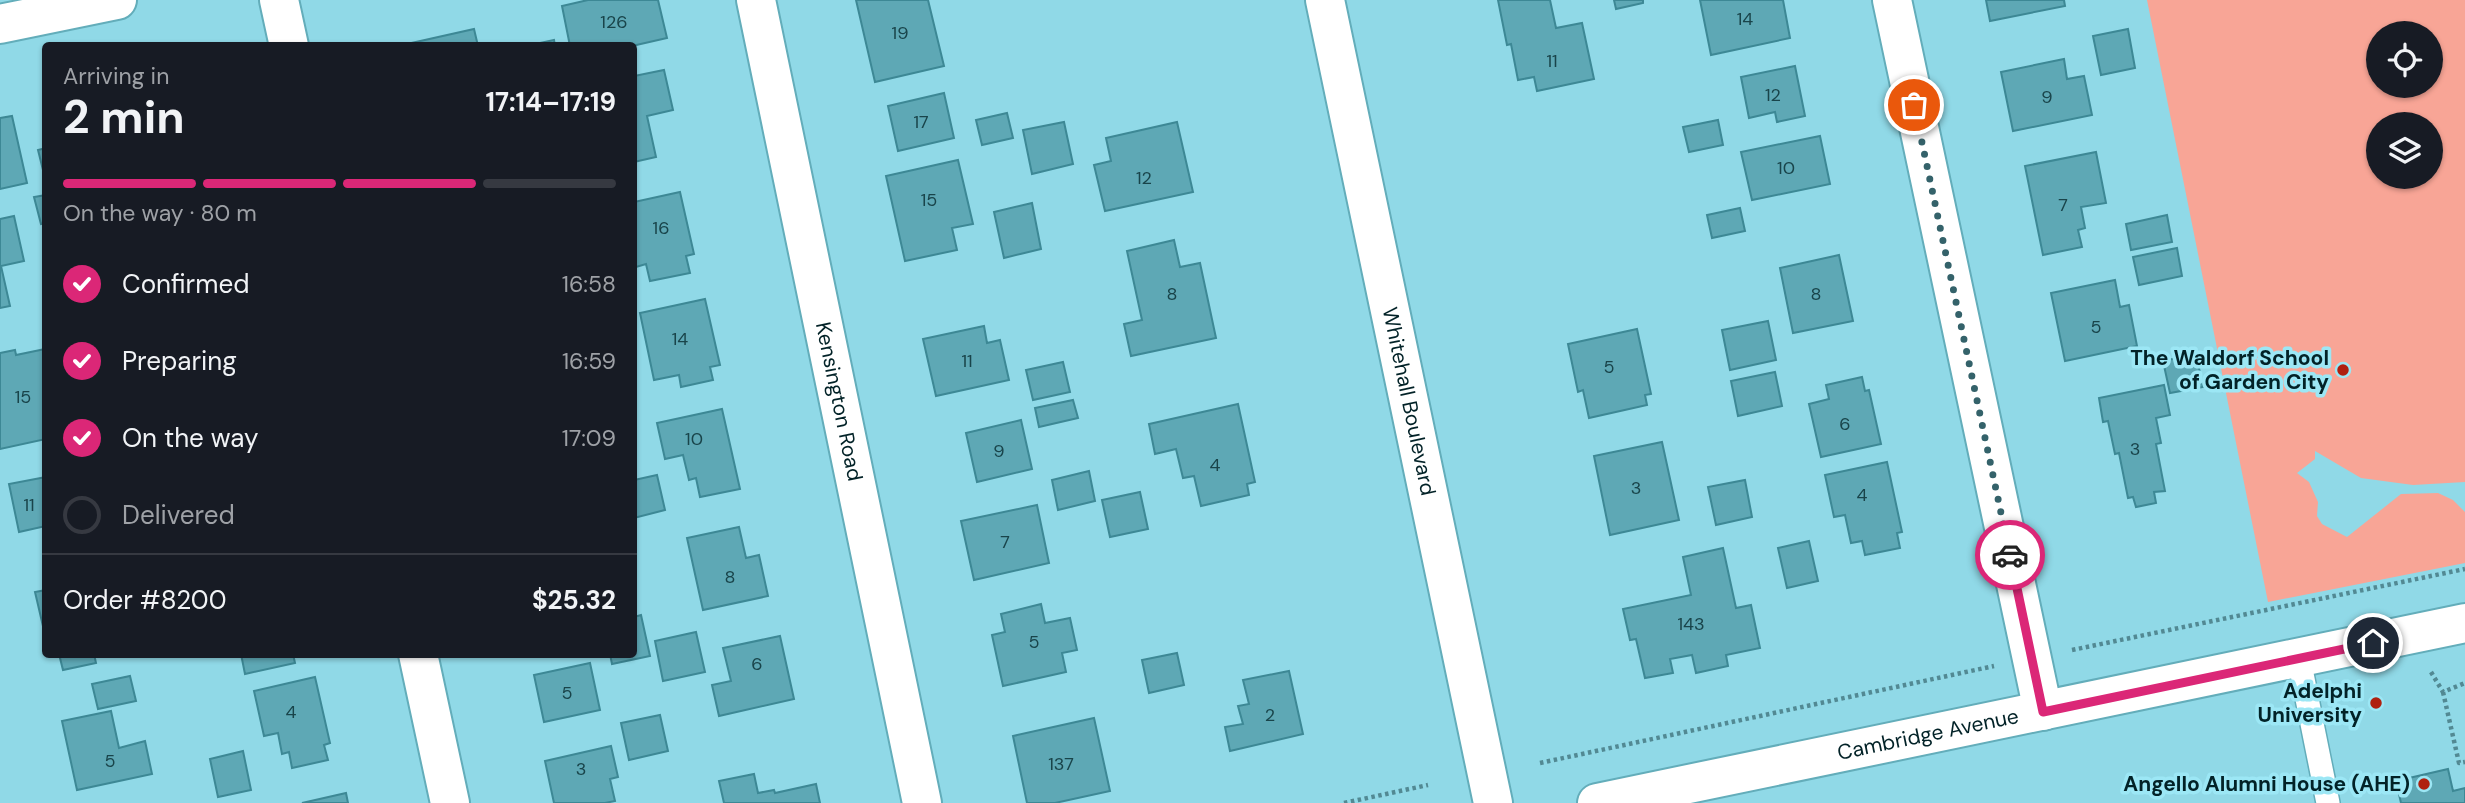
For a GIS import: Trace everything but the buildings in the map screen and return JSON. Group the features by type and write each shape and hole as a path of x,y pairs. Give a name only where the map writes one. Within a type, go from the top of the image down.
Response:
{"street":[{"path":"0,24 117,0"},
{"path":"279,0 288,42"},
{"name":"Kensington Road","path":"756,0 922,803"},
{"name":"Whitehall Boulevard","path":"1325,0 1493,803"},
{"path":"1892,0 2043,712"},
{"name":"Cambridge Avenue","path":"1597,803 2465,623"},
{"path":"419,658 450,803"}],"lane":[{"path":"2299,659 2328,803"}],"path":[{"path":"2069,651 2465,569"},
{"path":"1540,763 1998,665"},
{"path":"2443,692 2459,763 2465,762"},
{"path":"1344,803 1428,785"}],"shaded area":[{"name":"The Waldorf School of Garden City","path":"2147,0 2465,0 2465,482 2413,485 2361,478 2315,451 2315,459 2297,473 2309,482 2318,502 2317,516 2322,524 2347,537 2401,494 2438,493 2453,500 2465,512 2465,563 2268,602"}],"way so far":[{"path":"1914,105 2010,555"}],"place":[{"name":"The Waldorf School of Garden City","path":"2343,370"},
{"name":"Adelphi University","path":"2376,703"},
{"name":"Angello Alumni House (AHE)","path":"2424,784"}],"route":[{"path":"2010,555 2043,712 2373,643"}]}
